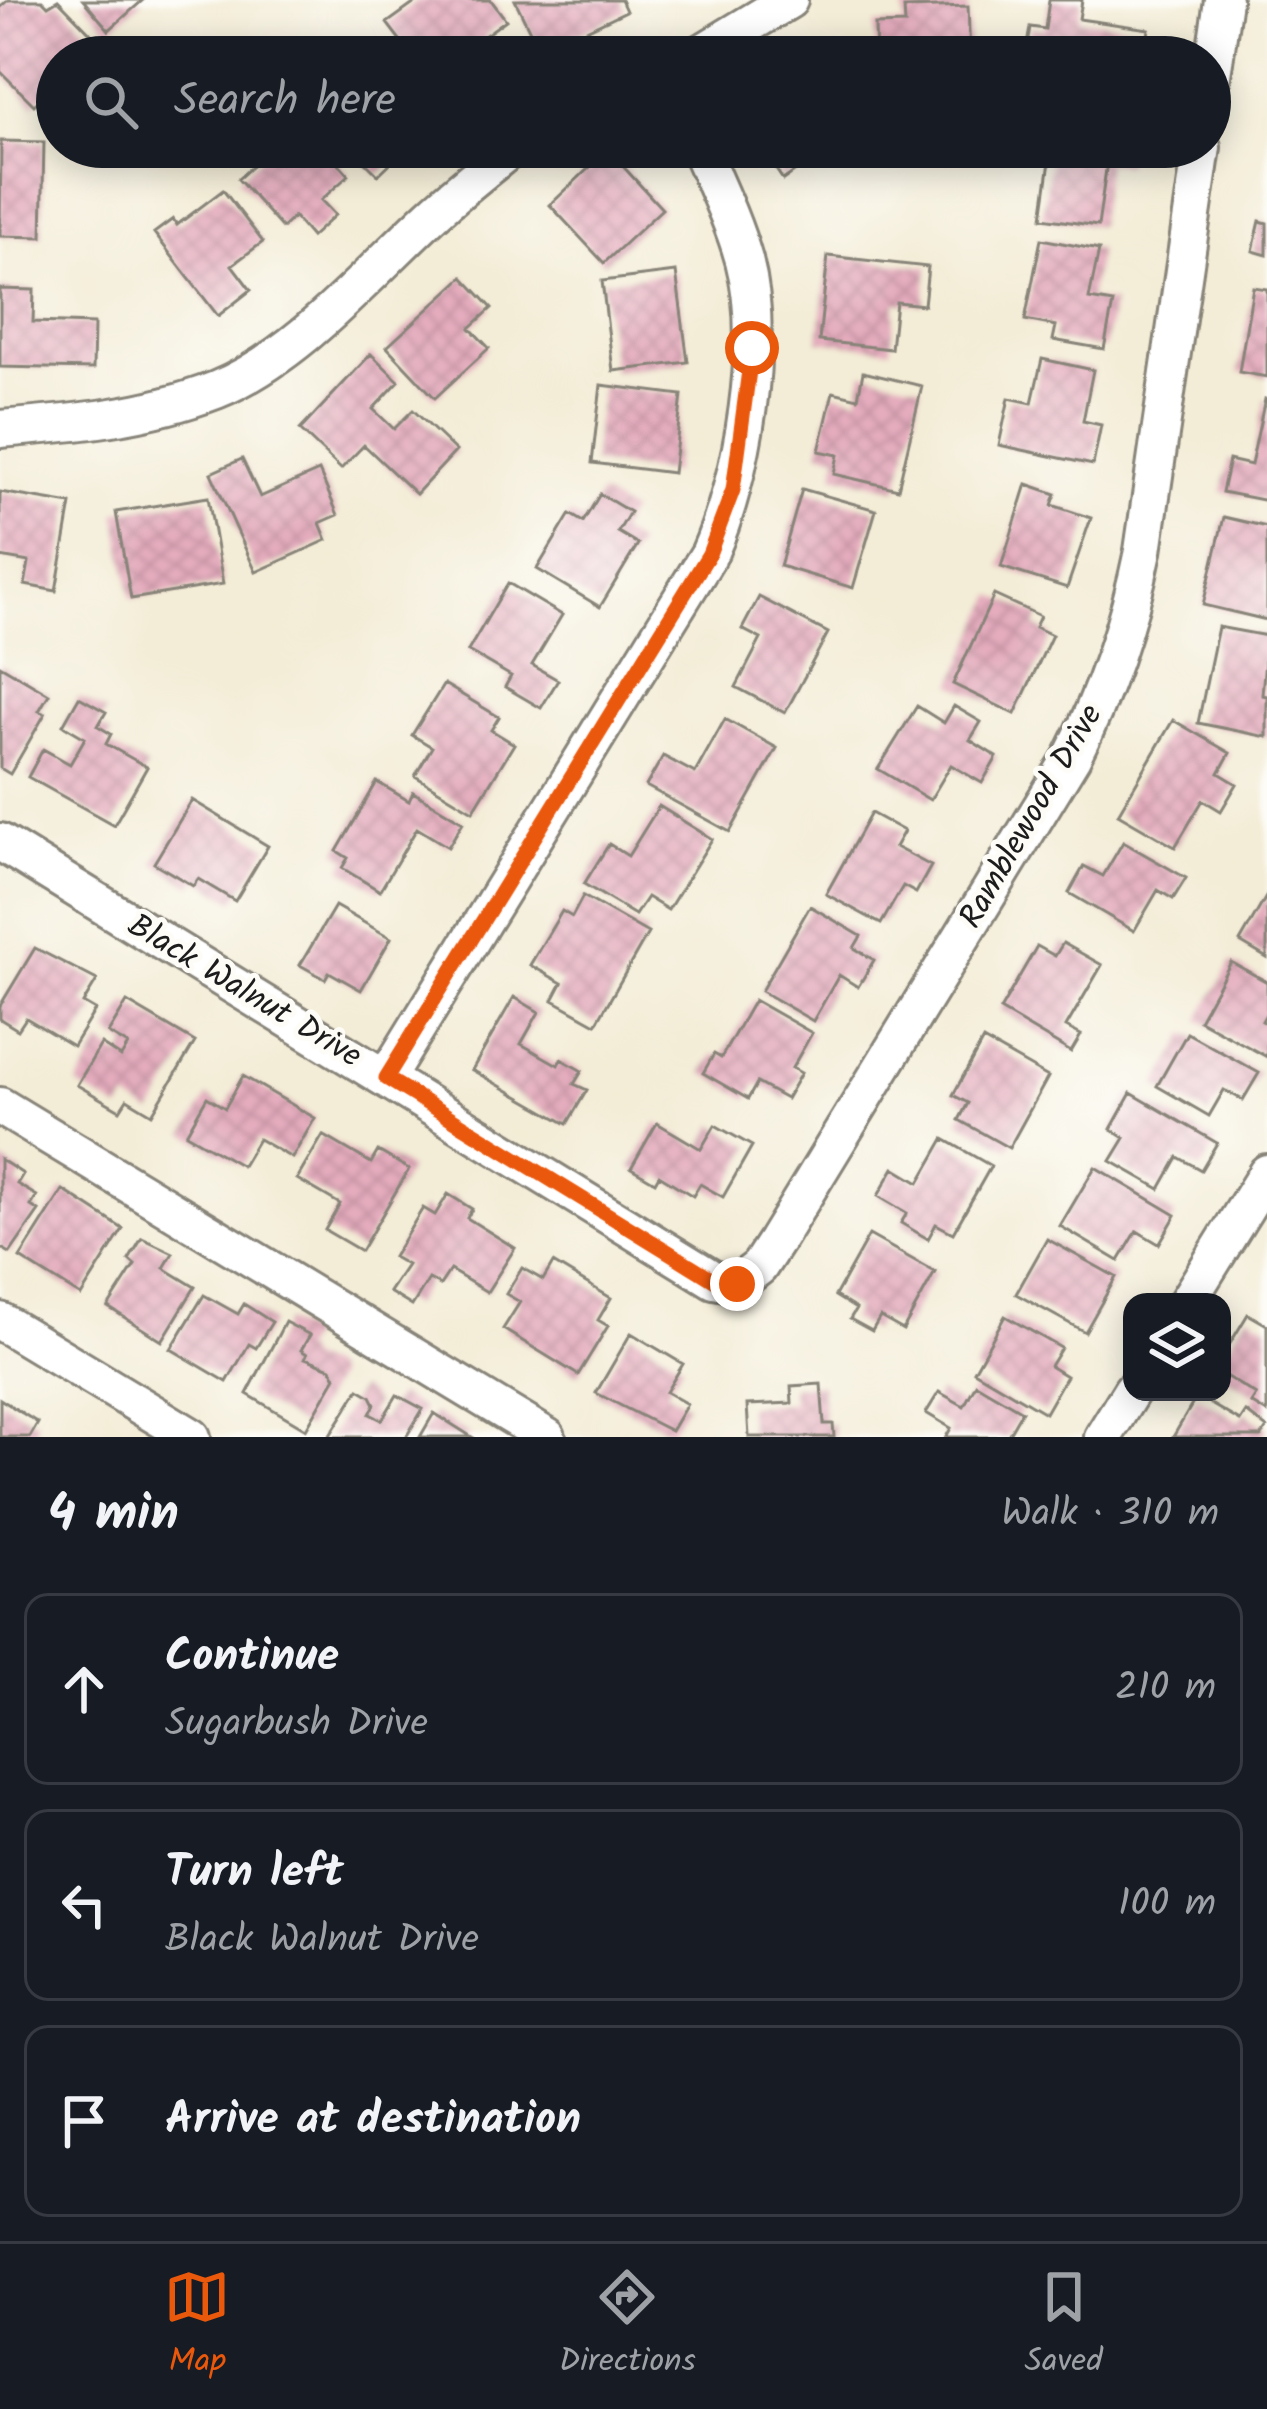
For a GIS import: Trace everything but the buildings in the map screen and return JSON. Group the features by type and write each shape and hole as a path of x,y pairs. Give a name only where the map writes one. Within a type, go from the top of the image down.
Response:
{"street":[{"path":"730,36 789,0"},
{"path":"1218,36 1223,0"},
{"path":"0,429 158,410 220,388 272,358 488,168"},
{"path":"386,1078 709,554 723,522 740,459 752,348 745,265 708,168"},
{"name":"Ramblewood Drive","path":"737,1284 759,1267 776,1241 1072,757 1101,701 1127,623 1143,551 1199,168"},
{"name":"Black Walnut Drive","path":"0,842 714,1280 737,1284"},
{"path":"0,1106 548,1437"},
{"path":"1192,1293 1267,1173"},
{"path":"0,1322 192,1437"},
{"path":"1103,1437 1125,1401"}],"route":[{"path":"737,1284 714,1280 386,1078 709,554 740,459 752,348"}]}
